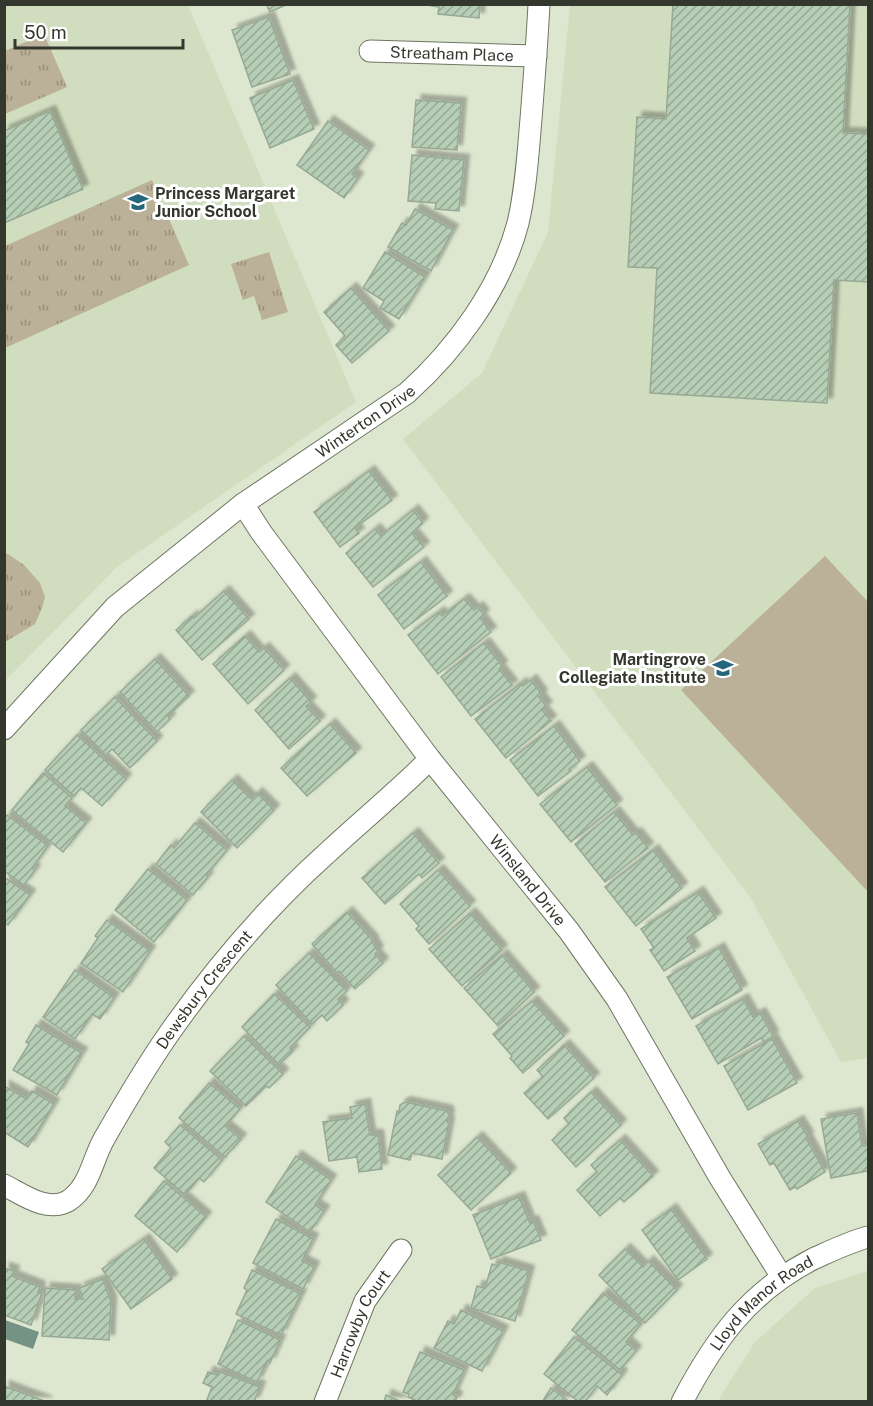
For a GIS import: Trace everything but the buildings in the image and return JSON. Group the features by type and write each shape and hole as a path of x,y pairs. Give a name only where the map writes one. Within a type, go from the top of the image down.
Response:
{"street":[{"name":"Winterton Drive","path":"4,729 115,607 243,504 407,393 428,375 449,351 492,285 507,255 518,224 527,170 539,4"},
{"name":"Streatham Place","path":"370,51 536,56"},
{"name":"Winsland Drive","path":"243,504 261,532 430,759 569,931 617,999 720,1178 782,1276"},
{"name":"Dewsbury Crescent","path":"4,1185 41,1203 53,1204 67,1202 80,1191 91,1172 103,1141 167,1037 236,946 278,900 430,759"},
{"name":"Lloyd Manor Road","path":"682,1401 708,1355 729,1326 756,1297 782,1276 827,1252 868,1237"},
{"name":"Harrowby Court","path":"325,1401 365,1301 401,1250"}],"shaded area":[{"name":"Princess Margaret Junior School","path":"5,5 188,5 356,402 117,567 5,681"},
{"name":"Martingrove Collegiate Institute","path":"570,5 868,5 868,1058 841,1062 750,897 403,439 482,373 548,232"},
{"path":"868,1271 868,1401 718,1401 754,1343 815,1288"},
{"path":"5,1320 39,1332 33,1349 5,1339"}],"green space":[{"path":"44,34 67,87 5,114 5,51"},
{"path":"152,180 189,265 5,348 5,246"},
{"path":"269,252 288,312 262,320 254,296 243,300 231,264"},
{"path":"4,554 8,554 24,565 40,583 45,597 35,624 5,642"},
{"path":"825,556 868,602 868,892 681,690"}],"place":[{"name":"Princess Margaret Junior School","path":"138,202"},
{"name":"Martingrove Collegiate Institute","path":"723,668"}]}
